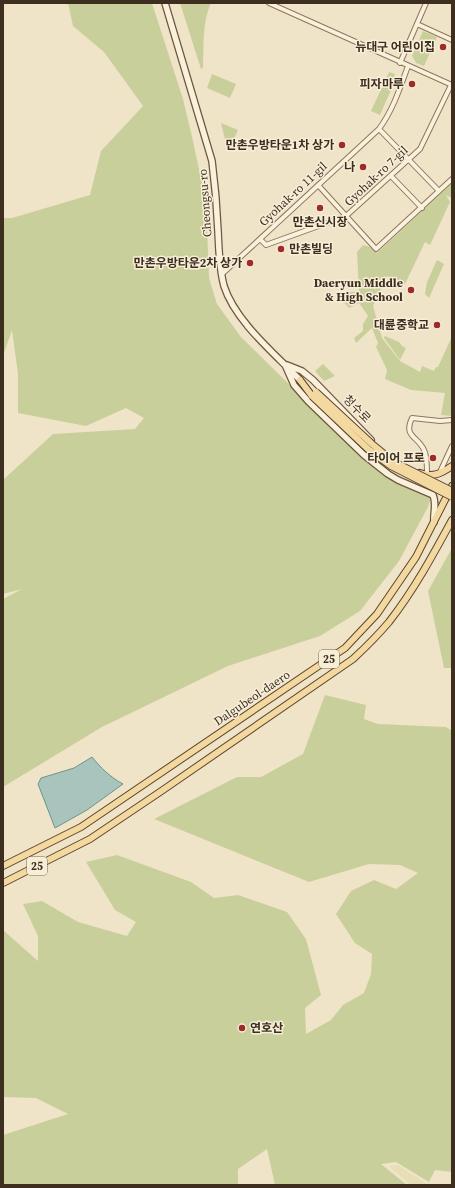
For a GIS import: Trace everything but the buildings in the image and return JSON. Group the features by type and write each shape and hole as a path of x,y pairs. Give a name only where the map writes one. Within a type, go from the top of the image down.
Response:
{"main road":[{"name":"Cheongsu-ro","path":"165,3 212,161 216,186 222,274 227,292 239,315 247,325 300,380"},
{"path":"284,363 294,385 312,396 394,462 452,491"},
{"name":"청수로","path":"284,363 302,371 380,448 398,463 415,471"},
{"path":"300,380 312,396 364,455 398,480 432,495 435,500 434,522"},
{"path":"312,396 368,449 391,466 452,497"},
{"path":"415,471 427,475 438,474 452,466"},
{"name":"Dalgubeol-daero","path":"3,866 81,827 345,648 364,630 390,596 416,557 452,486"},
{"name":"Dalgubeol-daero","path":"3,883 90,839 353,659 375,638 401,606 429,564 452,520"}],"street":[{"path":"269,3 451,85"},
{"path":"400,62 426,3"},
{"path":"417,24 452,40"},
{"name":"Gyohak-ro 11-gil","path":"222,274 379,129 386,120 408,66"},
{"name":"Gyohak-ro 7-gil","path":"346,216 420,149 451,85"},
{"path":"379,129 439,191"},
{"path":"391,176 422,208"},
{"name":"Gyohak-ro 7-gil","path":"318,185 376,249 452,179"},
{"path":"260,238 266,245 346,216"},
{"path":"427,475 425,450 415,440 409,430 409,424 412,418 440,421 452,420"},
{"path":"438,474 452,446"}],"shaded area":[{"path":"398,1165 428,1185 411,1185 389,1166"}],"green space":[{"path":"68,3 152,3 183,99 193,141 206,202 209,278 217,304 241,337 370,464 393,480 431,497 428,507 399,561 360,611 320,636 228,666 102,727 3,787 3,599 22,589 3,594 3,480 53,434 135,429 144,418 126,408 86,426 18,413 18,374 12,330 3,356 3,218 12,218 90,195 101,151 143,106 104,52 73,26"},
{"path":"180,3 211,3 206,18 203,68 201,69"},
{"path":"423,31 437,37 424,66 416,63 412,56"},
{"path":"389,72 395,74 391,90 380,115 371,111"},
{"path":"212,74 236,84 230,98 207,88"},
{"path":"221,123 238,130 228,152"},
{"path":"452,183 452,198 446,195 450,202 430,245 425,242 405,284 387,276 373,306 382,338 400,361 420,372 422,366 434,371 436,367 438,367 452,336 452,416 441,415 445,393 411,390 385,379 387,370 376,347 378,343 372,328 356,343 354,338 363,331 363,324 368,316 359,303 349,308 336,294 359,291 357,252 363,245 370,247 377,253"},
{"path":"437,260 444,264 429,298 425,294 427,282"},
{"path":"385,336 399,342 406,348 400,360 384,338"},
{"path":"323,364 335,376 324,381 315,371"},
{"path":"452,548 452,668 444,668 428,591"},
{"path":"325,695 366,705 364,719 378,724 446,727 452,731 452,1172 435,1170 429,1182 396,1162 381,1164 407,1185 275,1185 267,1149 238,1169 238,1185 3,1185 3,1135 68,1114 36,1098 3,1097 3,930 38,961 38,936 23,904 42,901 78,922 127,936 136,922 115,910 86,862 117,855 191,882 214,898 238,895 287,912 306,939 321,995 305,1008 306,1034 331,1020 343,1005 364,993 371,974 372,954 355,943 336,914 351,891 374,880 396,889 418,873 400,865 369,864 309,882 154,819 237,777 261,777 303,754"}],"water":[{"path":"92,757 106,772 123,784 87,810 55,828 38,784 41,778 74,768"}],"place":[{"name":"뉴대구 어린이집","path":"443,47"},
{"name":"피자마루","path":"412,84"},
{"name":"만촌우방타운1차 상가","path":"342,145"},
{"name":"나","path":"363,167"},
{"name":"만촌신시장","path":"320,208"},
{"name":"만촌빌딩","path":"281,249"},
{"name":"만촌우방타운2차 상가","path":"250,263"},
{"name":"Daeryun Middle & High School","path":"411,290"},
{"name":"대륜중학교","path":"437,325"},
{"name":"타이어 프로","path":"433,458"},
{"name":"연호산","path":"242,1028"}]}
